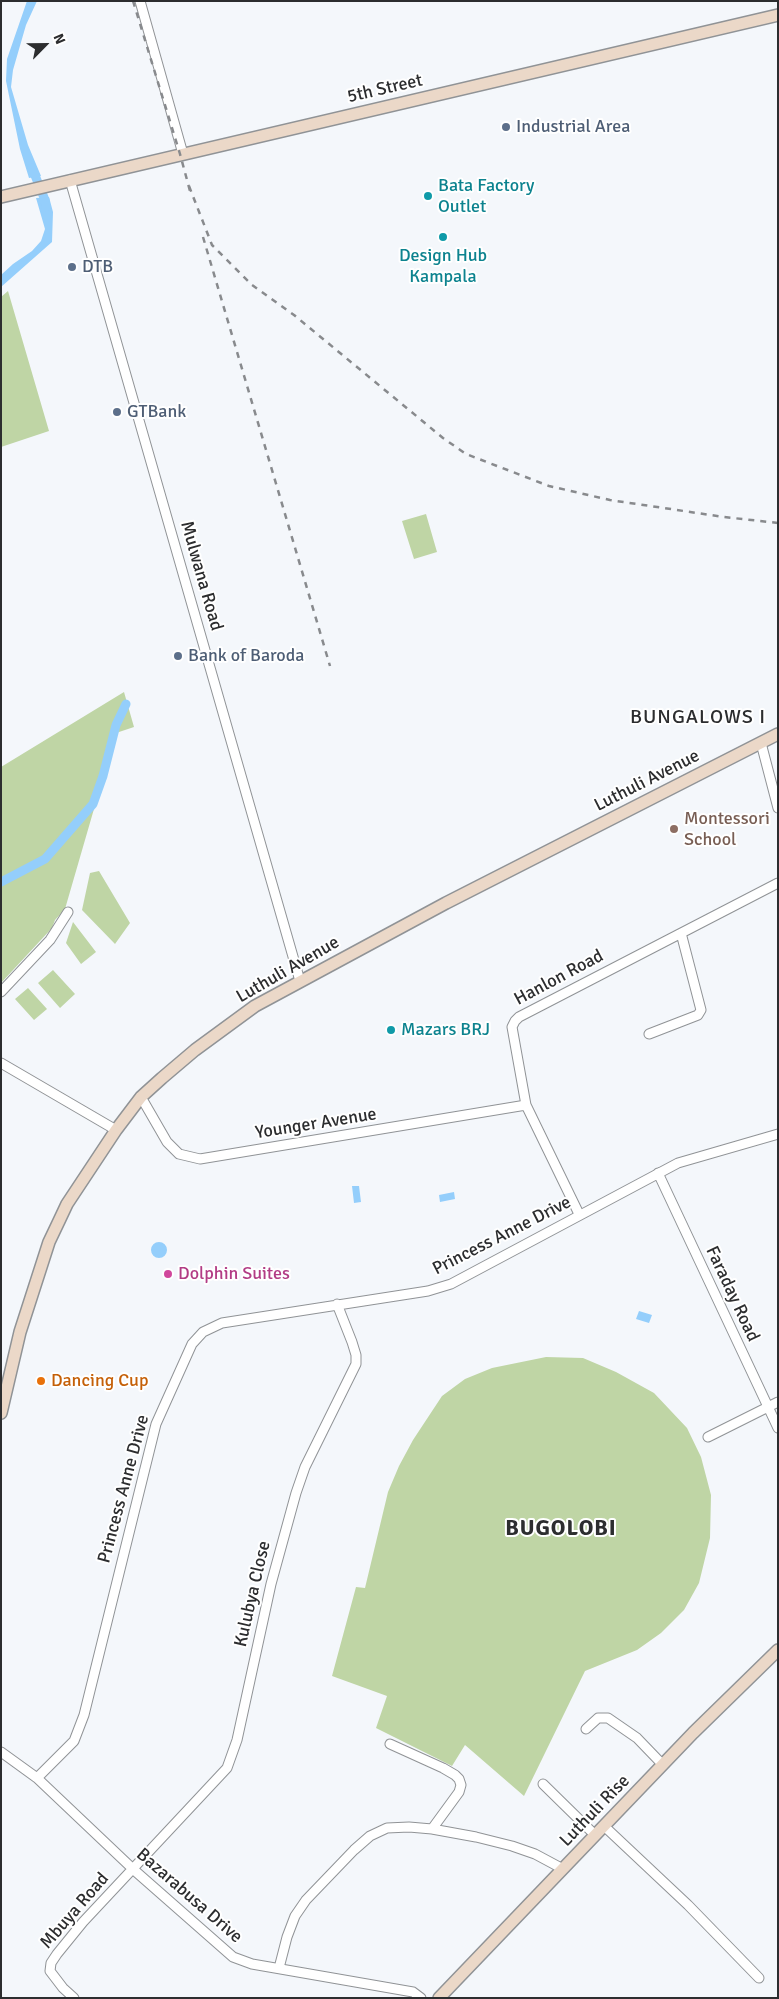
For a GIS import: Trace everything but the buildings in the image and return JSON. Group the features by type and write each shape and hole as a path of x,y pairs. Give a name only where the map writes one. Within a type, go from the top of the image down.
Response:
{"street":[{"path":"140,1 183,154"},
{"name":"5th Street","path":"1,197 778,15"},
{"name":"Mulwana Road","path":"70,180 300,981"},
{"name":"Luthuli Avenue","path":"1,1413 20,1332 48,1242 67,1204 116,1130 141,1097 195,1050 255,1006 446,903 778,734"},
{"path":"761,743 778,808"},
{"name":"Hanlon Road","path":"579,1214 526,1105 512,1028 515,1021 519,1016 778,883"},
{"path":"1,992 50,940 68,912"},
{"path":"649,1034 698,1015 701,1010 681,933"},
{"path":"1,1063 116,1130"},
{"name":"Younger Avenue","path":"141,1097 167,1142 179,1154 200,1159 526,1105"},
{"name":"Princess Anne Drive","path":"37,1778 74,1741 84,1715 156,1424 192,1344 203,1332 222,1323 428,1291 451,1284 678,1162 778,1134"},
{"name":"Faraday Road","path":"658,1173 766,1407 778,1428"},
{"name":"Kulubya Close","path":"134,1870 227,1768 237,1740 271,1584 296,1493 305,1468 356,1364 356,1356 337,1304"},
{"path":"708,1437 778,1402"},
{"name":"Luthuli Rise","path":"439,1998 662,1765 778,1650"},
{"path":"586,1729 598,1718 608,1718 637,1738 662,1765"},
{"path":"390,1744 443,1768 459,1779 459,1792 432,1829"},
{"name":"Bazarabusa Drive","path":"1,1752 37,1778 134,1870 233,1956 252,1964 413,1992 421,1998"},
{"path":"543,1784 595,1835"},
{"path":"604,1826 688,1906 759,1978"},
{"path":"280,1968 287,1937 296,1916 316,1888 370,1836 387,1828 432,1829 512,1846 535,1854 562,1869"},
{"name":"Mbuya Road","path":"74,1998 63,1988 50,1971 51,1963 83,1922 134,1870"}],"green space":[{"path":"8,291 49,431 1,447 1,297"},
{"path":"426,514 437,552 414,559 402,521"},
{"path":"124,692 134,727 116,733 65,909 55,920 52,928 1,983 1,767"},
{"path":"99,871 130,923 115,944 82,910 90,873"},
{"path":"73,922 96,952 81,964 66,943"},
{"path":"53,970 75,994 60,1008 38,983"},
{"path":"28,988 47,1009 34,1020 15,999"},
{"path":"546,1357 583,1358 616,1372 654,1393 687,1428 701,1457 711,1495 710,1538 699,1583 684,1610 661,1633 637,1650 585,1671 524,1796 465,1745 452,1766 376,1728 387,1696 332,1676 356,1587 365,1588 388,1492 413,1440 442,1396 465,1379 492,1368"}],"water":[{"path":"27,1 37,1 26,25 13,70 11,87 28,145 41,176 29,178 20,149 6,81 7,59"},
{"path":"49,197 53,212 52,242 1,287 1,275 32,251 41,241 45,229 36,198"},
{"path":"352,1186 359,1186 361,1202 354,1203"},
{"path":"454,1192 455,1199 440,1202 439,1195"},
{"path":"159,1242 165,1244 167,1250 165,1256 159,1258 153,1256 151,1250 153,1244"},
{"path":"639,1311 652,1315 649,1323 636,1319"}],"waterway":[{"path":"32,168 46,207"},
{"path":"1,882 45,859 93,804 103,776 116,725 126,704"}],"railway":[{"path":"133,1 190,191"},
{"path":"189,186 212,245 252,285 294,315 443,438 466,454 549,486 610,500 778,523"},
{"path":"203,237 330,666"}],"place":[{"name":"Industrial Area","path":"506,127"},
{"name":"Bata Factory Outlet","path":"428,196"},
{"name":"Design Hub Kampala","path":"443,237"},
{"name":"DTB","path":"72,267"},
{"name":"GTBank","path":"117,412"},
{"name":"Bank of Baroda","path":"178,656"},
{"name":"Montessori School","path":"674,829"},
{"name":"Mazars BRJ","path":"391,1030"},
{"name":"Dolphin Suites","path":"168,1274"},
{"name":"Dancing Cup","path":"41,1381"}],"district":[{"name":"BUNGALOWS I","path":"698,718"},
{"name":"BUGOLOBI","path":"561,1529"}]}
